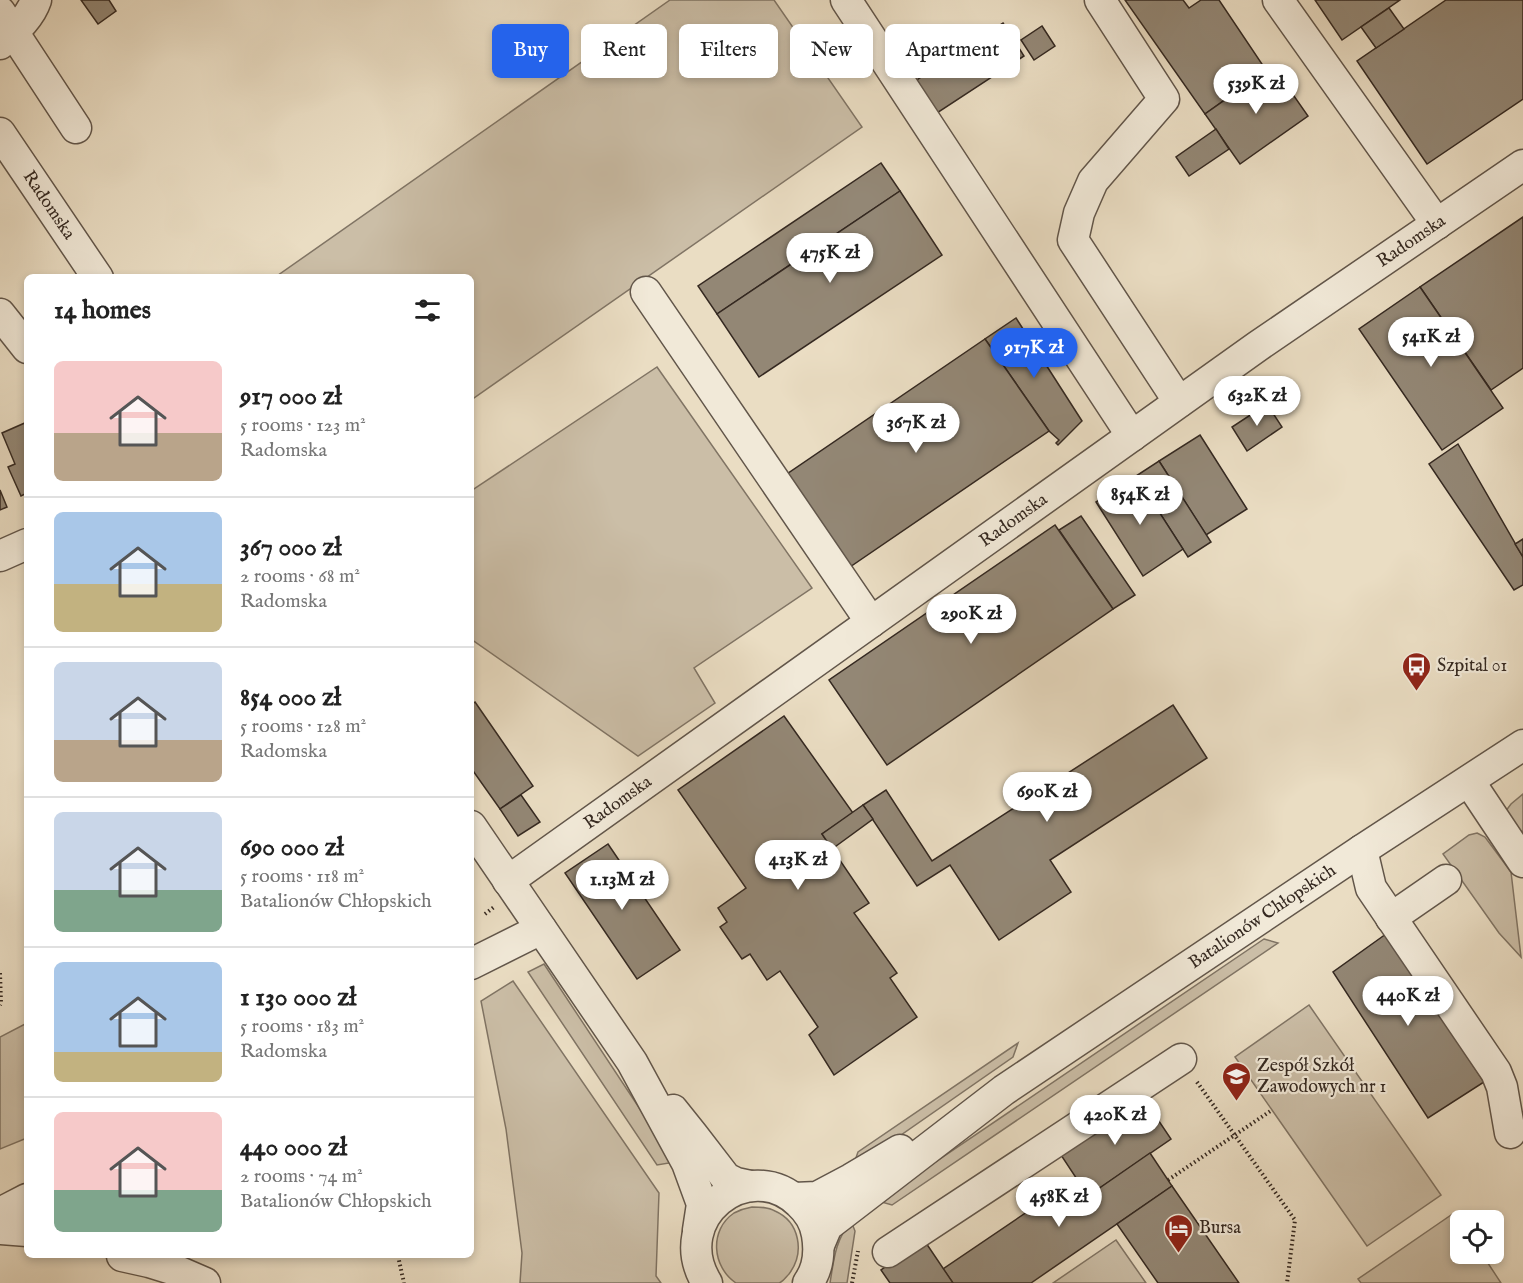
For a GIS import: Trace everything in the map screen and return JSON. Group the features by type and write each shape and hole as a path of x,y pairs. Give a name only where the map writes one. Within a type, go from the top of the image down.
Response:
{"street":[{"path":"36,0 19,26 4,29 76,128"},
{"path":"846,0 1132,436"},
{"path":"1100,0 1164,99 1093,181 1078,213 1073,240 1179,402"},
{"path":"1278,0 1437,224"},
{"name":"Radomska","path":"0,133 95,274"},
{"name":"Radomska","path":"508,881 1258,346 1523,165"},
{"path":"646,292 871,622"},
{"path":"0,314 24,344"},
{"path":"0,556 24,545"},
{"name":"Batalionów Chłopskich","path":"794,1198 817,1197 1004,1090 1523,745"},
{"path":"1469,781 1523,862"},
{"path":"474,830 632,1062 726,1178 736,1183 781,1190 806,1209 816,1229 819,1245 818,1262 810,1281"},
{"path":"1362,850 1371,888 1496,1072 1502,1087 1510,1133"},
{"path":"1391,918 1446,880"},
{"path":"474,962 541,929"},
{"path":"888,1252 1181,1059"},
{"path":"632,1062 687,1163 702,1204 696,1248 698,1266 707,1283"},
{"name":"Batalionów Chłopskich","path":"819,1245 827,1226 1004,1090"},
{"path":"698,1230 705,1214 717,1201 735,1190 750,1186"},
{"path":"0,1213 24,1201"},
{"path":"0,1229 24,1231"},
{"path":"127,1263 149,1262 205,1283"}],"path":[{"path":"0,973 0,1005"},
{"path":"1181,1059 1295,1220 1287,1283"},
{"path":"1168,1180 1272,1110"},
{"path":"398,1258 404,1283"}],"shaded area":[{"path":"670,0 774,0 791,24 790,78 828,78 862,127 474,398 474,274 280,274 559,78 569,78 569,71 581,62 581,78 667,78 667,24 636,24"},
{"path":"657,367 812,588 694,668 715,703 638,756 474,641 474,489"},
{"path":"1523,794 1523,832 1513,827 1505,812"},
{"path":"1477,833 1485,837 1511,872 1521,957 1499,933 1443,854 1469,835"},
{"path":"1264,939 1278,943 892,1205 878,1201"},
{"path":"544,964 675,1162 657,1165 528,972"},
{"path":"513,981 659,1193 656,1276 661,1283 520,1283 522,1253 506,1129 481,1001"},
{"path":"1309,1005 1441,1195 1367,1246 1235,1057"},
{"path":"24,1025 24,1139 0,1149 0,1037"},
{"path":"1018,1043 1013,1057 852,1169 858,1152"},
{"path":"752,1207 775,1211 783,1216 795,1230 797,1257 789,1274 779,1283 736,1283 722,1268 718,1258 717,1238 726,1220 734,1213"},
{"path":"1450,1216 1450,1264 1489,1264 1501,1283 1361,1283 1358,1279"},
{"path":"851,1221 855,1231 847,1283 830,1283 838,1243"},
{"path":"1116,1240 1146,1283 1053,1283"}],"building":[{"path":"81,0 109,0 116,11 98,24"},
{"path":"1125,0 1183,0 1189,8 1201,0 1219,0 1266,70 1205,114"},
{"path":"1315,0 1400,0 1342,40"},
{"path":"1446,0 1523,0 1523,99 1427,164 1357,61"},
{"path":"1389,8 1404,29 1376,48 1361,27"},
{"path":"1042,26 1055,46 1034,60 1021,40"},
{"path":"1273,66 1308,116 1240,164 1205,114"},
{"path":"920,78 990,78 937,113 915,81"},
{"path":"1216,129 1229,149 1189,176 1176,157"},
{"path":"881,163 900,191 717,314 698,286"},
{"path":"900,191 942,255 759,377 717,314"},
{"path":"1523,217 1523,368 1491,390 1420,287"},
{"path":"1420,287 1503,408 1442,450 1359,329"},
{"path":"1016,318 1082,421 1058,445 1056,443 1059,440 1049,431 985,339"},
{"path":"985,339 1049,431 847,569 784,476"},
{"path":"1267,404 1282,427 1247,451 1232,427"},
{"path":"24,423 24,494 21,496 8,467 15,464 2,433"},
{"path":"1200,435 1247,509 1206,535 1159,461"},
{"path":"1458,444 1523,557 1523,585 1514,590 1429,464"},
{"path":"1159,461 1211,542 1188,557 1136,476"},
{"path":"1136,476 1183,549 1143,576 1096,502"},
{"path":"0,490 7,507 0,510"},
{"path":"1081,516 1135,595 1113,609 1059,530"},
{"path":"1055,525 1113,609 887,765 829,680"},
{"path":"1523,539 1523,557 1515,544"},
{"path":"474,703 533,786 500,809 474,772"},
{"path":"1173,705 1207,758 1050,860 1071,892 999,940 950,865 917,886 863,805 886,790 932,861"},
{"path":"784,716 853,813 822,834 869,903 854,913 897,973 890,978 917,1017 834,1075 809,1035 818,1027 780,971 767,980 750,954 742,959 720,927 727,922 718,908 746,888 678,790"},
{"path":"521,795 540,822 518,836 500,809"},
{"path":"863,805 873,819 832,849 822,834"},
{"path":"608,844 680,950 637,979 565,873"},
{"path":"1386,934 1484,1082 1428,1118 1333,972"},
{"path":"1142,1096 1171,1139 1088,1196 1059,1152"},
{"path":"1150,1153 1172,1186 1031,1283 953,1283 943,1269 1077,1178 1088,1196"},
{"name":"Bursa","path":"1172,1186 1239,1283 1158,1283 1117,1224"},
{"path":"924,1240 953,1283 890,1283 881,1270"}],"place":[{"name":"Szpital 01","path":"1416,692"},
{"name":"Zespół Szkół Zawodowych nr 1","path":"1236,1102"},
{"name":"Bursa","path":"1178,1254"}]}
